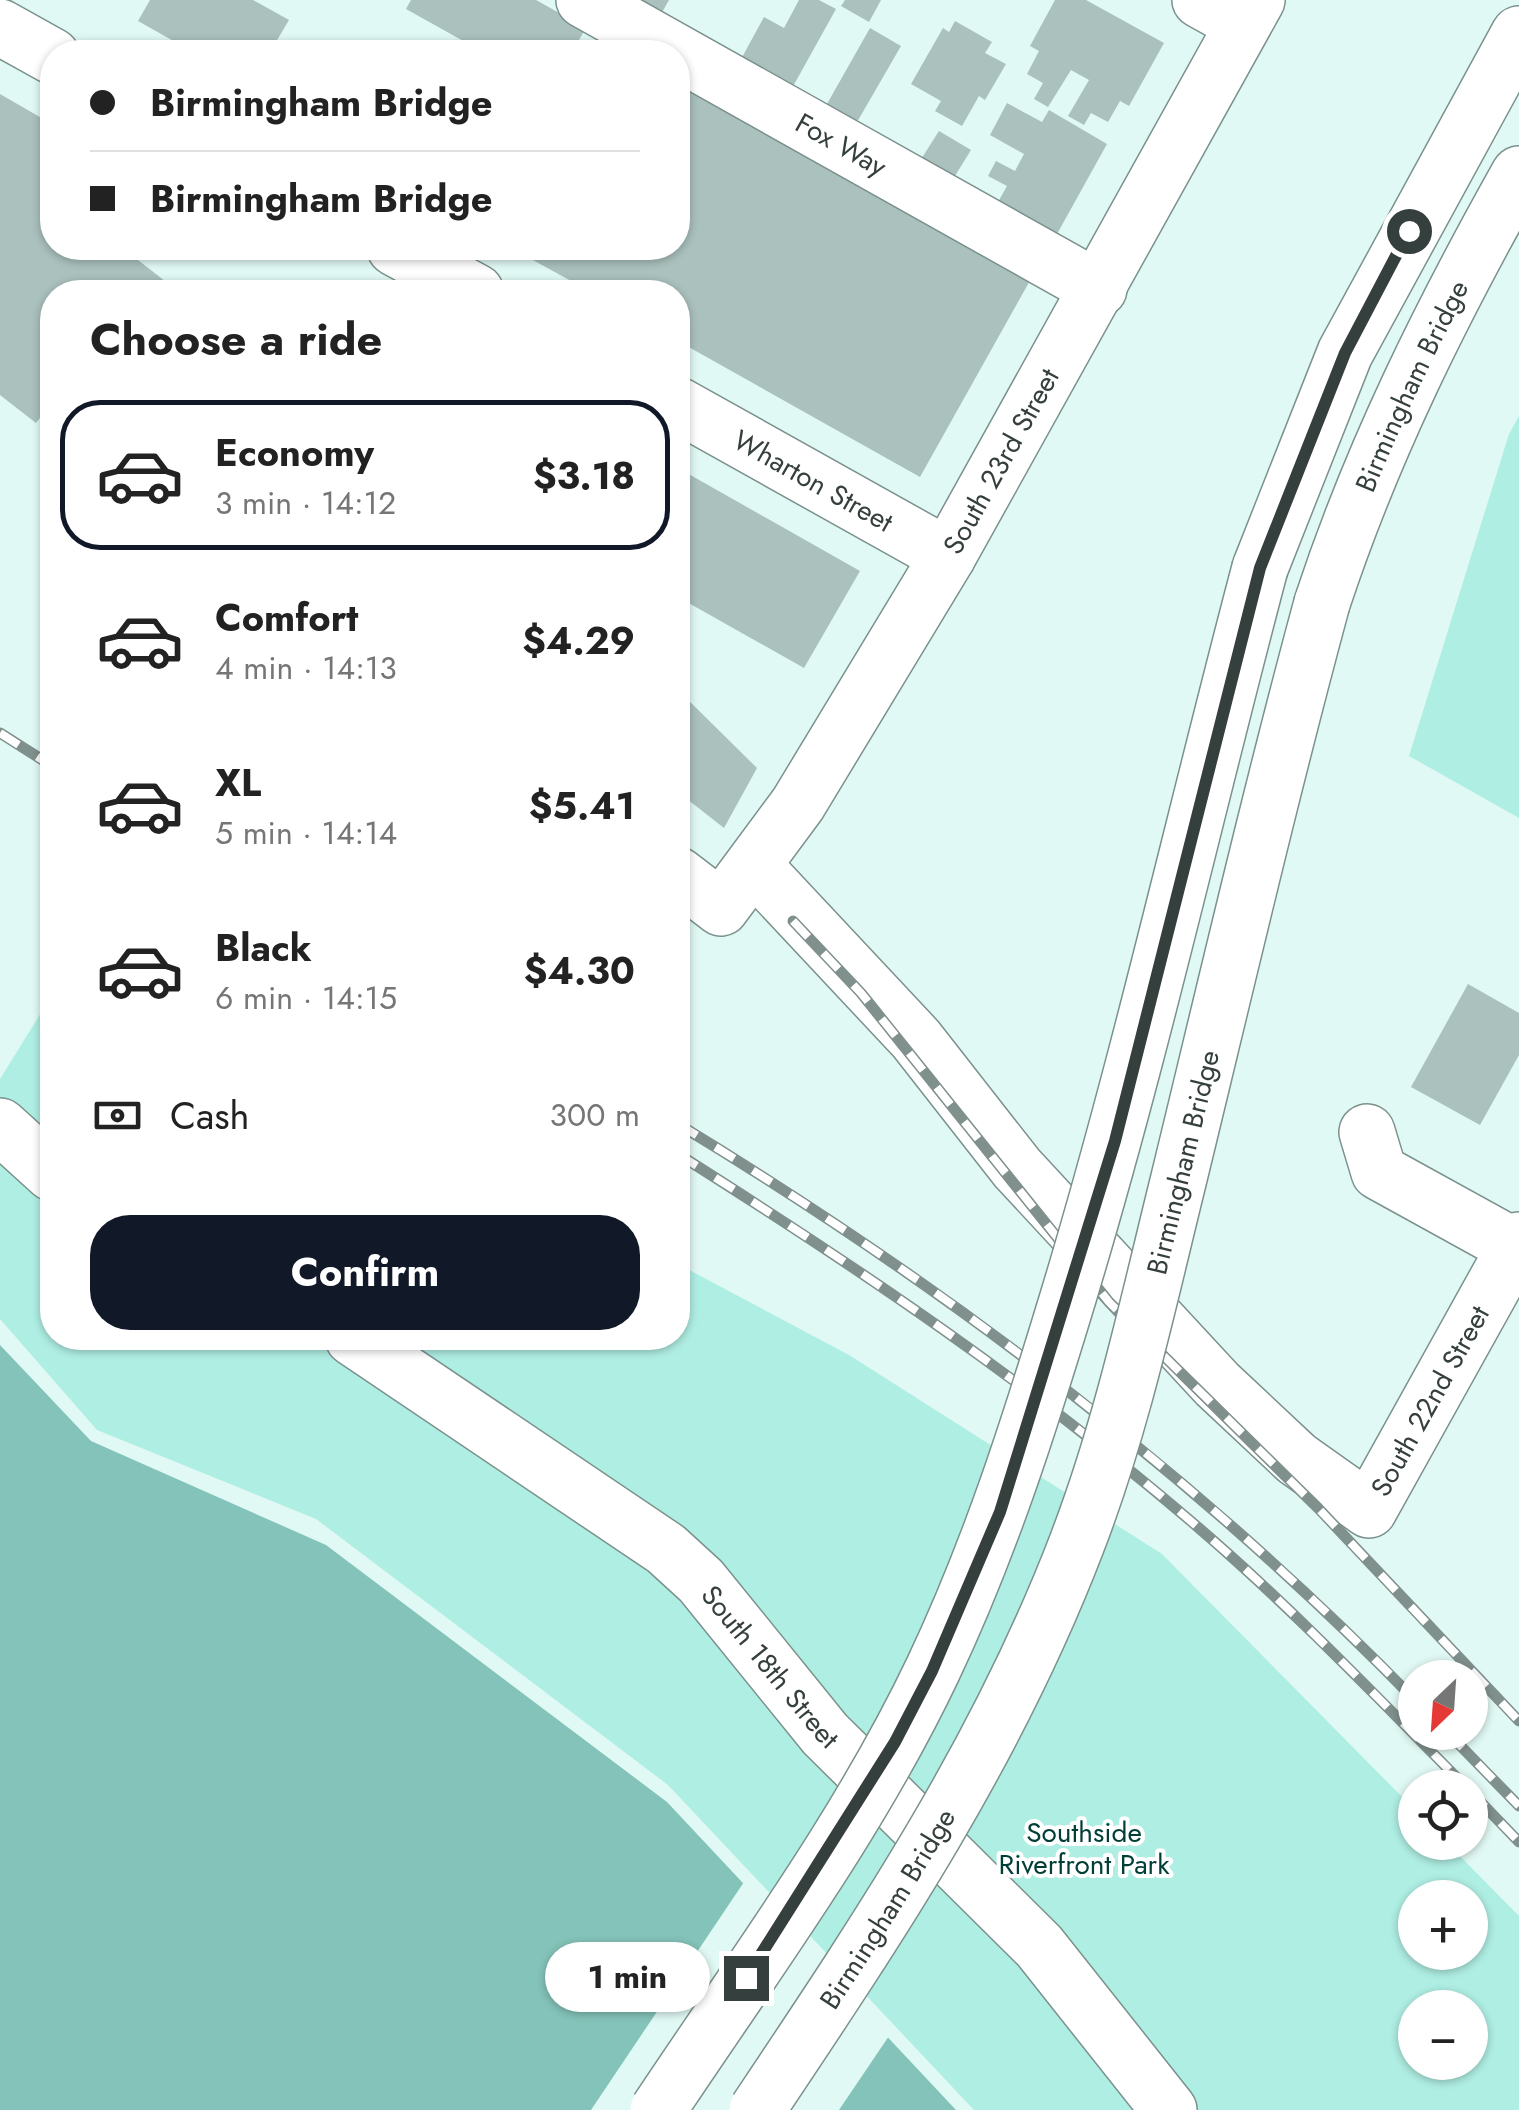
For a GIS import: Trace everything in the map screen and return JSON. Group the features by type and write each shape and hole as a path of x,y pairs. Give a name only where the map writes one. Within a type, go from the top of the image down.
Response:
{"main road":[{"name":"Fox Way","path":"584,0 655,40"},
{"name":"South 23rd Street","path":"690,883 721,908 798,804 948,556 1099,289 1234,8"},
{"path":"0,27 40,49"},
{"path":"658,2110 812,1879 895,1742 939,1656 1000,1512 1115,1141 1260,568 1345,353 1519,34"},
{"name":"Fox Way","path":"690,59 1099,289"},
{"name":"Birmingham Bridge","path":"757,2110 890,1910 968,1782 1007,1708 1078,1541 1136,1351 1322,603 1382,438 1456,286 1519,174"},
{"path":"417,260 454,280"},
{"name":"Wharton Street","path":"690,412 948,556"},
{"name":"South 22nd Street","path":"754,866 916,1040 1017,1168 1217,1384 1296,1459 1369,1510 1500,1318 1517,1244"},
{"path":"0,1126 40,1162"},
{"path":"1367,1132 1379,1172 1517,1244"},
{"name":"South 18th Street","path":"371,1350 666,1549 701,1581 825,1734 1039,1946 1169,2110"}],"green space":[{"path":"1519,416 1519,818 1409,756 1509,434"},
{"name":"Southside Riverfront Park","path":"40,1014 40,1350 690,1350 690,1270 849,1355 1162,1554 1398,1793 1398,1860 1464,1860 1483,1880 1398,1880 1398,1970 1488,1970 1488,1885 1519,1916 1519,2110 974,2110 668,1785 316,1519 97,1430 0,1319 0,1079"}],"shaded area":[{"path":"0,1345 91,1441 326,1545 667,1802 956,2110 0,2110"}],"pier":[{"path":"746,1879 891,2033 839,2110 591,2110"}],"building":[{"path":"150,0 253,0 289,20 277,40 172,40 138,21"},
{"path":"411,0 536,0 586,28 579,40 462,40 406,9"},
{"path":"636,0 669,0 661,14"},
{"path":"799,0 819,0 836,9 791,90 740,61 764,17 784,28"},
{"path":"845,0 881,0 869,22 841,6"},
{"path":"1055,0 1086,0 1164,43 1129,106 1120,101 1108,122 1091,113 1084,125 1068,116 1089,80 1071,70 1048,107 1034,99 1043,83 1027,74 1039,51 1030,46"},
{"path":"955,21 992,42 985,53 1006,64 985,100 979,96 962,126 935,111 941,101 911,84 943,28 949,32"},
{"path":"870,28 901,46 853,129 823,111"},
{"path":"690,85 1032,277 920,477 690,348 690,280 569,280 533,260 690,260"},
{"path":"0,94 40,117 40,260 138,260 164,280 40,280 40,418 36,423 0,395"},
{"path":"1007,103 1042,122 1049,110 1107,144 1052,243 993,211 1007,186 988,176 996,161 1015,171 1024,154 990,135"},
{"path":"939,131 971,150 950,184 918,164"},
{"path":"690,475 860,571 804,668 690,604"},
{"path":"690,702 757,768 724,828 690,801"},
{"path":"1468,984 1519,1013 1519,1055 1480,1125 1411,1087"}],"railway":[{"path":"0,733 40,758"},
{"path":"793,921 861,993 1109,1302 1318,1508 1519,1721"},
{"path":"690,1132 875,1251 1064,1388 1245,1538 1398,1683"},
{"path":"690,1162 946,1332 1138,1477 1269,1591 1449,1770"},
{"path":"1465,1750 1519,1806"},
{"path":"1488,1810 1519,1842"}],"route":[{"path":"746,1978 895,1742 932,1671 1000,1512 1115,1141 1260,568 1298,462 1345,353 1409,231"}]}
